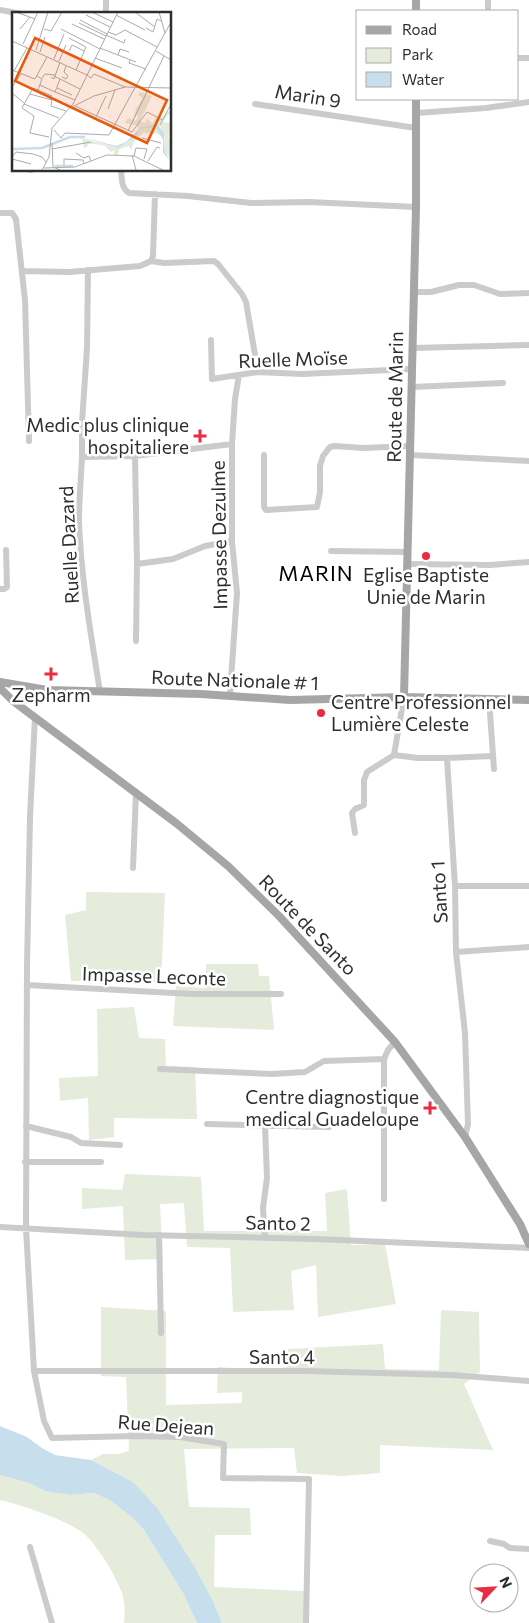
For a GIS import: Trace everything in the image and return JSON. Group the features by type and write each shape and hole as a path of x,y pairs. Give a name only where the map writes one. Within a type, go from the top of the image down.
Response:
{"main road":[{"name":"Route de Marin","path":"404,697 413,369 416,100"},
{"name":"Route Nationale # 1","path":"0,682 47,690 230,695 290,700 404,697 529,700"},
{"name":"Route de Santo","path":"0,688 35,718 136,792 228,866 279,916 395,1042 465,1137 520,1224 529,1244"}],"street":[{"path":"416,113 486,108 529,102"},
{"name":"Marin 9","path":"255,104 416,128"},
{"path":"121,171 122,185 129,194 156,194 251,203 309,202 416,207"},
{"path":"151,261 154,256 156,194"},
{"path":"0,213 12,213 16,219 25,300 29,441"},
{"path":"22,271 69,272 140,266 151,261 164,263 214,261 242,294 246,302 258,372"},
{"name":"Ruelle Dazard","path":"88,270 79,520 87,609 100,692"},
{"path":"414,292 432,292 460,285 474,285 500,294 529,293"},
{"name":"Ruelle Moïse","path":"211,340 212,378 258,372 302,374 413,369"},
{"path":"413,348 529,345"},
{"name":"Impasse Dezulme","path":"230,695 237,593 232,541 232,444 234,399 239,375"},
{"path":"412,387 504,383"},
{"path":"82,457 135,456 232,444"},
{"path":"264,455 264,507 266,510 317,507 322,461 326,451 330,447 335,446 411,450 529,461"},
{"path":"135,456 136,641"},
{"path":"137,564 172,559 205,546 232,541"},
{"path":"0,590 7,587 6,550"},
{"path":"331,551 407,552"},
{"path":"407,564 490,565 529,562"},
{"path":"394,755 404,697"},
{"path":"489,699 494,769"},
{"path":"34,1371 26,1228 25,1162 30,817 35,718"},
{"path":"355,833 352,813 355,809 364,805 365,777 372,768 394,755 418,758 493,756"},
{"name":"Santo 1","path":"447,758 455,886 456,952 465,1033 468,1124 465,1137"},
{"path":"133,868 136,792"},
{"path":"455,886 529,886"},
{"path":"456,952 529,947"},
{"name":"Impasse Leconte","path":"27,986 192,994 281,994"},
{"path":"384,1199 384,1058 395,1042"},
{"path":"160,1069 272,1074 305,1072 324,1061 384,1058"},
{"path":"206,1124 329,1126"},
{"path":"265,1125 267,1178 263,1208 265,1238"},
{"path":"26,1126 72,1137 81,1144 120,1145"},
{"path":"25,1162 101,1162"},
{"name":"Santo 2","path":"0,1227 159,1235 529,1248"},
{"path":"159,1235 161,1333"},
{"name":"Santo 4","path":"34,1371 305,1371 451,1375 529,1381"},
{"name":"Rue Dejean","path":"34,1371 44,1421 52,1438 171,1437 224,1444 223,1478 309,1479 306,1623"},
{"path":"490,1541 504,1544 510,1548 529,1549"},
{"path":"30,1547 52,1623"}],"green space":[{"path":"86,892 165,893 161,982 71,981 65,915 86,910"},
{"path":"206,964 258,964 259,976 269,976 274,1030 173,1026 176,986 206,988"},
{"path":"134,1007 139,1038 165,1039 166,1066 195,1067 197,1119 114,1118 114,1137 89,1140 88,1098 60,1101 59,1078 98,1076 97,1009"},
{"path":"125,1174 201,1177 204,1231 327,1231 325,1193 347,1189 351,1245 385,1244 396,1304 318,1317 316,1265 291,1271 294,1310 233,1312 230,1248 187,1247 184,1203 160,1204 163,1259 125,1260 123,1206 82,1209 82,1188 122,1190"},
{"path":"101,1307 166,1311 166,1405 242,1403 242,1392 217,1393 218,1367 260,1370 288,1367 288,1349 383,1344 385,1369 439,1370 441,1310 479,1312 480,1372 464,1384 493,1450 380,1445 380,1473 343,1476 297,1473 294,1448 184,1449 189,1507 250,1508 251,1535 215,1535 214,1587 304,1591 304,1623 222,1623 196,1569 133,1482 91,1460 103,1454 118,1454 129,1451 126,1377 101,1376"},
{"path":"0,1475 29,1483 45,1491 70,1495 94,1493 111,1501 133,1518 144,1530 183,1593 197,1623 124,1623 124,1600 119,1585 94,1544 82,1532 64,1522 31,1509 0,1500"}],"water":[{"path":"0,1426 27,1437 55,1455 91,1460 133,1482 157,1508 196,1569 222,1623 197,1623 183,1593 144,1530 133,1518 111,1501 94,1493 70,1495 45,1491 29,1483 0,1475"}],"place":[{"name":"Medic plus clinique hospitaliere","path":"200,436"},
{"name":"Eglise Baptiste Unie de Marin","path":"426,556"},
{"name":"Zepharm","path":"51,674"},
{"name":"Centre Professionnel Lumière Celeste","path":"321,713"},
{"name":"Centre diagnostique medical Guadeloupe","path":"430,1108"}],"district":[{"name":"MARIN","path":"316,574"}]}
